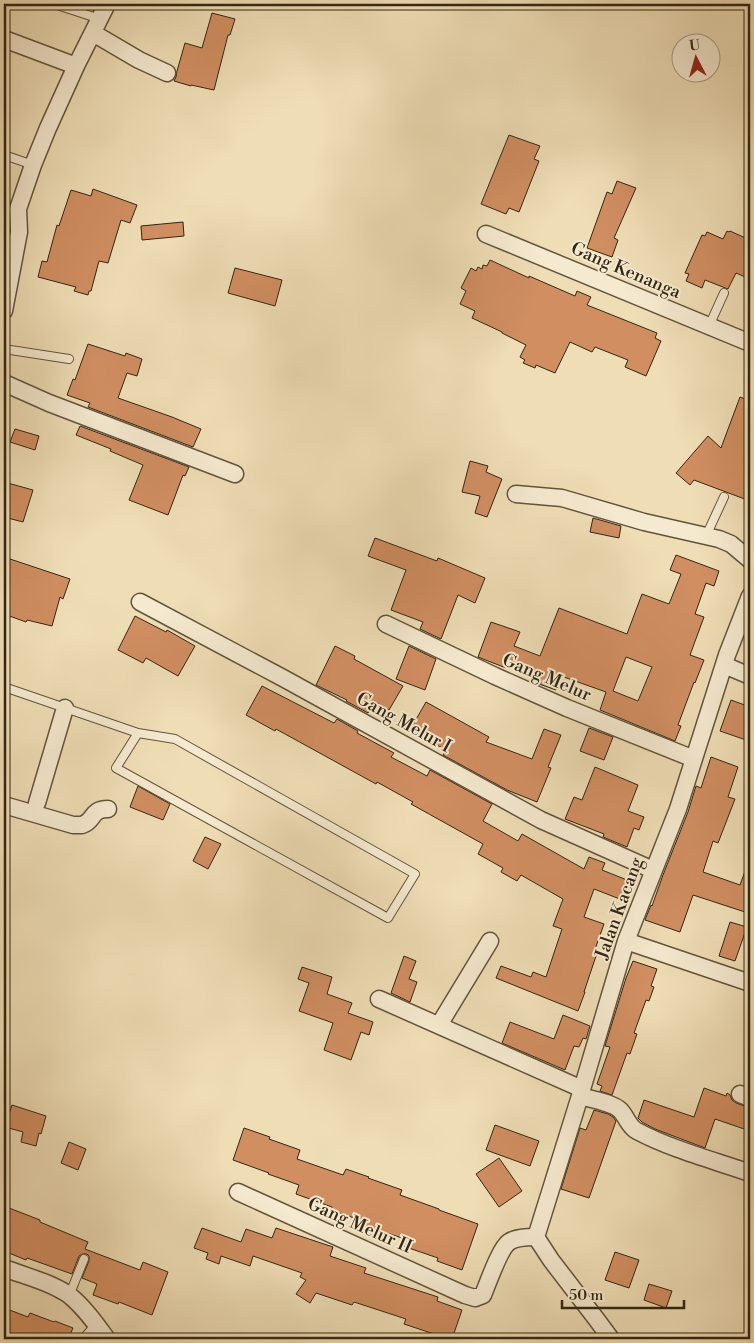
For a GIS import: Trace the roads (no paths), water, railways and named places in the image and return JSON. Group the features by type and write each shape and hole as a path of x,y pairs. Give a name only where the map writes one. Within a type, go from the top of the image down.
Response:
{"street":[{"path":"4,311 19,232 18,209 33,165 76,66 106,4"},
{"path":"96,26 139,60 167,73"},
{"path":"4,39 76,66"},
{"path":"4,220 18,209"},
{"name":"Gang Kenanga","path":"486,234 750,343"},
{"path":"4,383 235,474"},
{"path":"516,494 562,498 644,522 719,539 731,544 750,560"},
{"name":"Jalan Kacang","path":"536,1236 626,941 678,809 724,665 750,596"},
{"name":"Gang Melur I","path":"140,602 284,678 541,820 653,870"},
{"name":"Gang Melur","path":"386,624 549,700 694,759"},
{"path":"724,665 750,676"},
{"path":"37,802 65,708"},
{"path":"4,805 73,825 82,825 89,821 100,809 108,809"},
{"path":"438,1025 490,941"},
{"path":"626,941 750,983"},
{"path":"379,999 615,1107 622,1111 632,1128 639,1132 679,1149 750,1173"},
{"name":"Gang Melur II","path":"238,1192 465,1295 476,1298 483,1295 504,1248 510,1241 536,1236"},
{"path":"536,1236 550,1260 611,1339"},
{"path":"4,1268 58,1289 69,1296 80,1305 107,1339"}],"lane":[{"path":"54,4 96,26"},
{"path":"4,155 33,165"},
{"path":"709,326 724,293"},
{"path":"4,350 69,359"},
{"path":"706,536 724,497"},
{"path":"4,687 138,733 175,739 415,874 388,918 116,768 138,733"},
{"path":"69,1296 84,1259"},
{"path":"83,1339 96,1324"}]}
